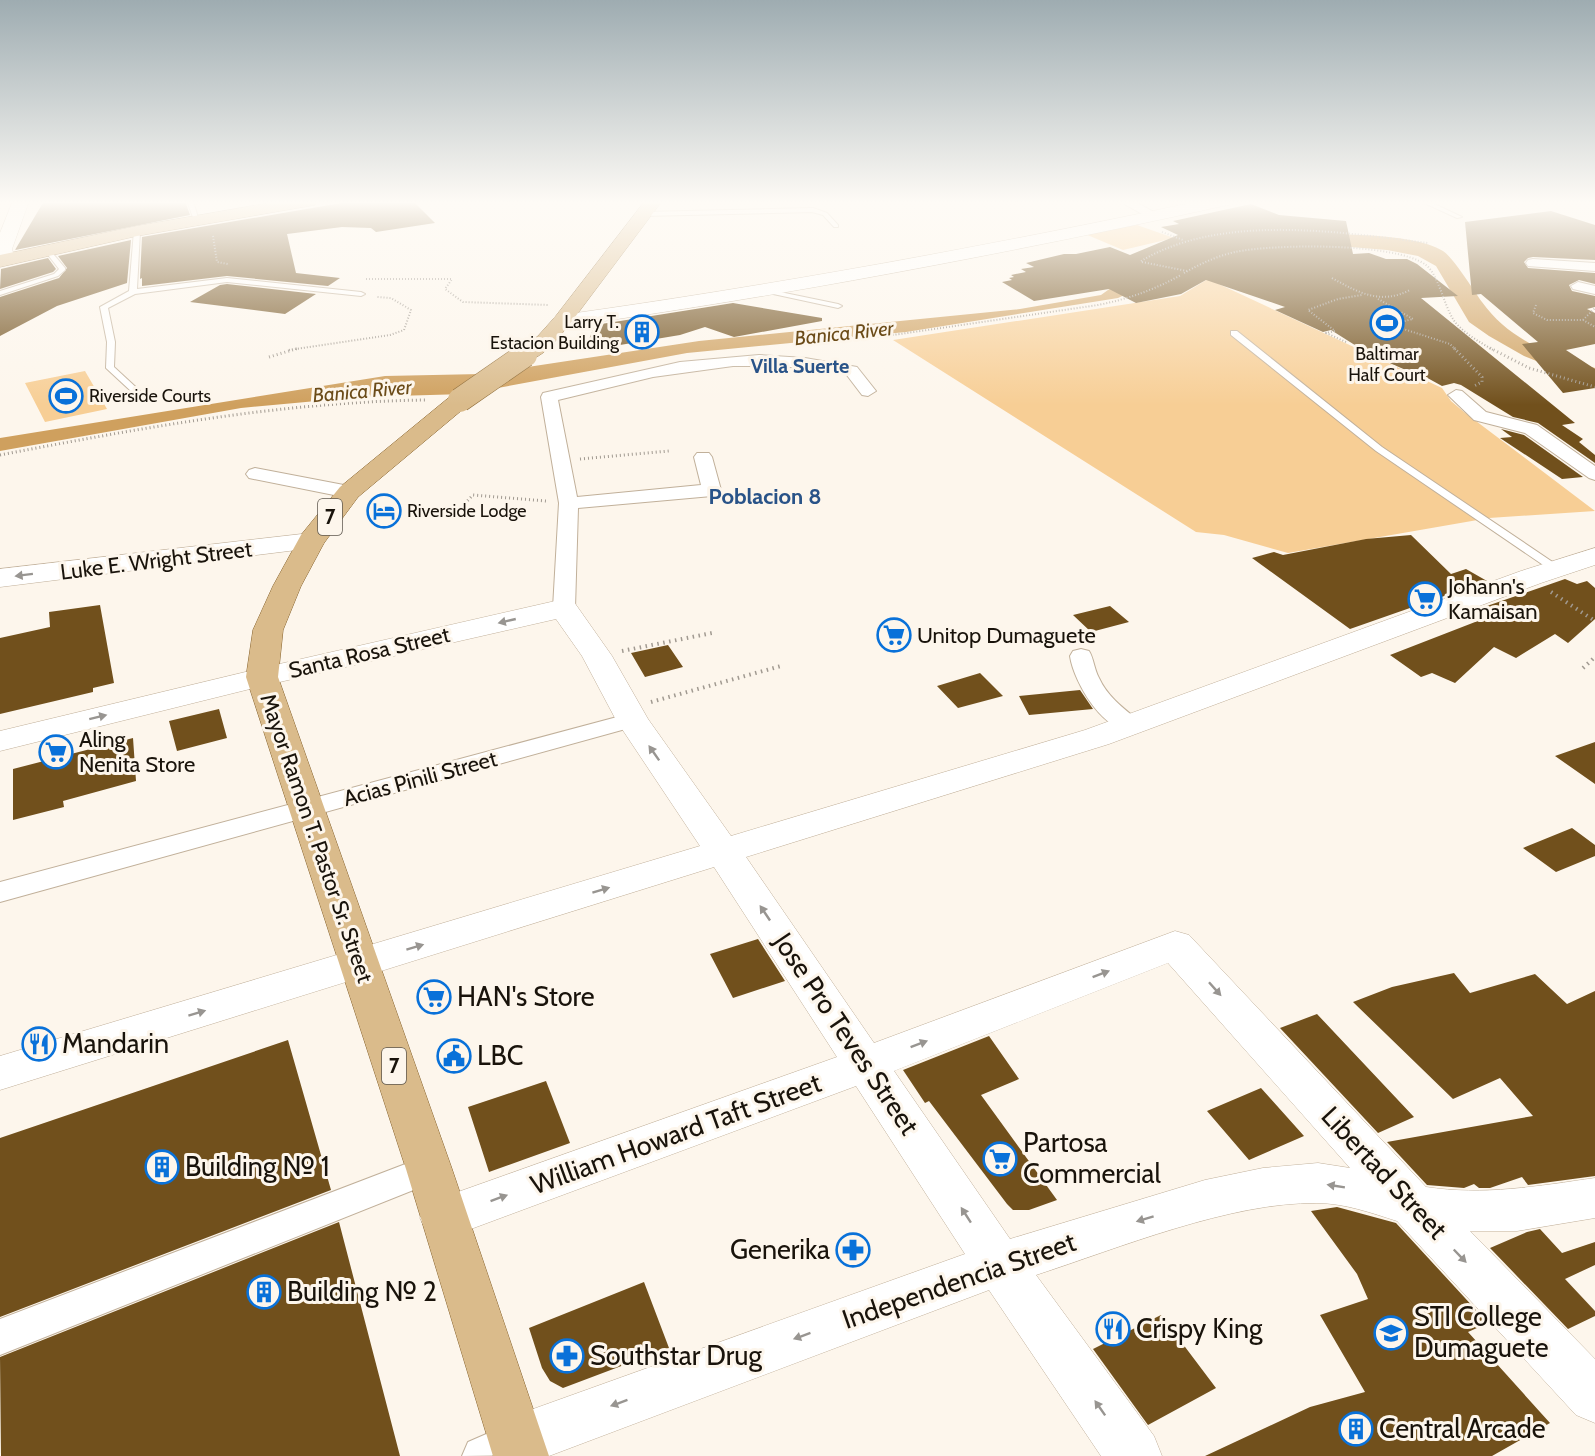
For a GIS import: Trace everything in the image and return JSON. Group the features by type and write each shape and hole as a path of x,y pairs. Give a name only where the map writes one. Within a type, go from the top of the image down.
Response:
{"main road":[{"name":"7","path":"568,313 602,269"},
{"name":"Mayor Ramon T. Pastor Sr. Street","path":"507,1451 429,1169 262,677 268,630 287,586 311,541 349,492 460,400 545,340 568,313"}],"street":[{"path":"568,313 645,310 879,269"},
{"path":"1578,286 1595,290"},
{"path":"564,608 569,503 549,397 714,363 759,360 850,370 858,376 868,392"},
{"path":"1456,395 1480,416 1531,429 1595,474"},
{"path":"569,503 712,490 703,457"},
{"path":"255,474 349,492"},
{"name":"Luke E. Wright Street","path":"0,578 311,541"},
{"path":"0,1073 1130,725 1595,556"},
{"name":"Jose Pro Teves Street","path":"564,608 597,656 629,715 999,1264 1134,1456"},
{"name":"Santa Rosa Street","path":"0,741 262,677 564,608"},
{"path":"1081,656 1085,677 1094,691 1115,714 1130,725"},
{"name":"Acias Pinili Street","path":"0,892 306,809 629,715"},
{"name":"William Howard Taft Street","path":"444,1218 866,1064 1175,945"},
{"name":"Libertad Street","path":"1175,945 1413,1205 1595,1397"},
{"path":"0,1336 429,1169"},
{"name":"Independencia Street","path":"507,1451 999,1264 1205,1200 1263,1188 1318,1183 1368,1191 1413,1205 1449,1211 1517,1210 1595,1198"}],"lane":[{"path":"0,293 56,274 63,269"},
{"path":"133,292 135,269"},
{"path":"136,390 110,368 111,342 104,307 133,292 227,280 361,294"},
{"path":"763,290 838,306"},
{"path":"1234,333 1379,449 1544,573"}],"path":[{"path":"1177,269 1184,273"},
{"path":"940,329 1123,300 1156,289 1192,269"},
{"path":"1431,269 1439,294 1455,322 1484,346 1535,369 1595,387"},
{"path":"1332,278 1413,319 1391,325 1450,344 1482,377 1482,382 1456,395"},
{"path":"365,279 452,279 445,289 462,302 568,313"},
{"path":"1377,299 1404,294 1410,290"},
{"path":"268,357 288,350 390,335 404,330 411,310 391,298 361,294"},
{"path":"1346,342 1326,333 1335,331 1308,310 1338,299 1362,295"},
{"path":"1536,305 1533,313 1547,320 1583,321 1595,327"},
{"path":"1583,321 1595,308"},
{"path":"0,455 168,424 297,406 368,399 428,400"},
{"path":"561,460 669,451"},
{"path":"451,518 473,495 569,503"},
{"path":"1544,573 1595,621"},
{"path":"597,656 712,633"},
{"path":"1582,668 1595,657"},
{"path":"629,715 781,666"}],"shaded area":[{"path":"1208,279 1442,388 1451,401 1464,412 1595,511 1489,518 1288,553 1224,535 1196,532 893,340 1180,296"},
{"name":"Riverside Courts","path":"85,371 107,409 45,422 25,383"}],"water":[{"name":"Banica River","path":"1137,269 1218,269 1158,279 1118,298 906,332 687,353 465,394 360,397 241,408 0,451 0,438 385,376 481,374 699,341 1020,309 1101,295"},
{"path":"1438,269 1459,269 1482,302 1505,327 1547,352 1595,368 1595,378 1564,372 1524,356 1469,322"}],"building":[{"path":"1,269 56,269 53,272 0,289"},
{"path":"66,269 128,269 127,283 57,306 0,336 0,297 59,278"},
{"path":"140,269 295,269 296,273 340,278 328,286 227,276 142,286 142,278 140,279"},
{"path":"1021,269 1423,269 1458,296 1421,298 1575,423 1562,425 1583,439 1579,442 1595,455 1595,463 1538,423 1513,417 1461,385 1454,383 1442,386 1413,370 1408,371 1369,354 1331,330 1323,332 1275,310 1285,307 1206,280 1181,294 1136,303 1109,289 1034,301 1002,282 1012,280 1009,278 1014,277 1011,275 1026,272"},
{"path":"1470,269 1541,269 1595,273 1595,284 1579,280 1569,285 1572,291 1595,296 1595,307 1587,309 1595,313 1595,344 1566,350 1595,369 1595,388 1563,393 1522,344 1538,342 1481,294 1472,295"},
{"path":"220,285 316,294 285,314 190,302"},
{"path":"733,303 822,318 822,321 734,337 705,327 680,335 584,351 595,325"},
{"path":"1501,429 1524,435 1583,477 1562,479 1500,438 1512,437"},
{"path":"1411,535 1451,574 1466,569 1487,581 1350,629 1252,558 1274,552 1283,555 1366,539"},
{"path":"1565,579 1577,584 1587,581 1595,588 1595,619 1568,643 1555,634 1516,658 1494,647 1455,683 1432,673 1421,677 1390,655 1488,617 1484,607"},
{"path":"100,605 114,683 93,688 93,692 0,714 0,638 50,627 49,612"},
{"path":"1110,606 1129,622 1091,632 1073,615"},
{"path":"668,645 683,667 645,677 631,653"},
{"path":"980,673 1003,696 958,708 937,686"},
{"path":"1080,690 1093,709 1029,715 1019,696"},
{"path":"219,709 227,738 177,751 169,721"},
{"path":"133,738 136,781 63,801 64,807 13,820 13,769"},
{"path":"1595,742 1595,784 1555,756"},
{"path":"1572,828 1595,845 1595,856 1556,872 1523,848"},
{"path":"758,939 785,981 733,998 710,954"},
{"path":"1454,973 1470,993 1535,974 1567,1004 1595,991 1595,1176 1528,1185 1522,1177 1490,1188 1479,1188 1474,1184 1464,1188 1427,1185 1387,1142 1533,1116 1500,1078 1453,1099 1353,1002 1392,987"},
{"path":"1317,1014 1414,1117 1378,1133 1280,1028"},
{"path":"989,1036 1019,1079 981,1095 1057,1200 1029,1210 1013,1210 1007,1204 929,1101 925,1103 903,1070"},
{"name":"Building № 1","path":"288,1040 331,1190 0,1317 0,1138"},
{"path":"546,1081 570,1143 489,1172 468,1107"},
{"path":"1261,1088 1304,1136 1249,1160 1207,1111"},
{"path":"1337,1207 1396,1223 1488,1323 1468,1332 1550,1423 1492,1456 1205,1456 1310,1407 1365,1392 1320,1315 1368,1299 1357,1274 1311,1211"},
{"name":"Building № 2","path":"339,1222 400,1456 1,1456 0,1357"},
{"path":"1540,1229 1562,1253 1595,1242 1595,1265 1565,1279 1595,1311 1595,1316 1568,1329 1490,1248 1527,1232"},
{"path":"644,1282 669,1348 563,1388 550,1381 542,1368 529,1328"},
{"path":"1161,1315 1216,1388 1148,1425 1093,1349"}],"place":[{"name":"Baltimar Half Court","path":"1387,323"},
{"name":"Larry T. Estacion Building","path":"642,332"},
{"name":"Riverside Courts","path":"66,396"},
{"name":"Riverside Lodge","path":"384,511"},
{"name":"Johann's Kamaisan","path":"1425,599"},
{"name":"Unitop Dumaguete","path":"894,635"},
{"name":"Aling Nenita Store","path":"56,752"},
{"name":"HAN's Store","path":"434,997"},
{"name":"Mandarin","path":"39,1044"},
{"name":"LBC","path":"454,1056"},
{"name":"Partosa Commercial","path":"1000,1159"},
{"name":"Building № 1","path":"162,1167"},
{"name":"Generika","path":"853,1250"},
{"name":"Building № 2","path":"264,1292"},
{"name":"Crispy King","path":"1113,1329"},
{"name":"STI College Dumaguete","path":"1391,1333"},
{"name":"Southstar Drug","path":"567,1356"},
{"name":"Central Arcade","path":"1356,1429"}],"district":[{"name":"Villa Suerte","path":"800,366"},
{"name":"Poblacion 8","path":"765,496"}]}
